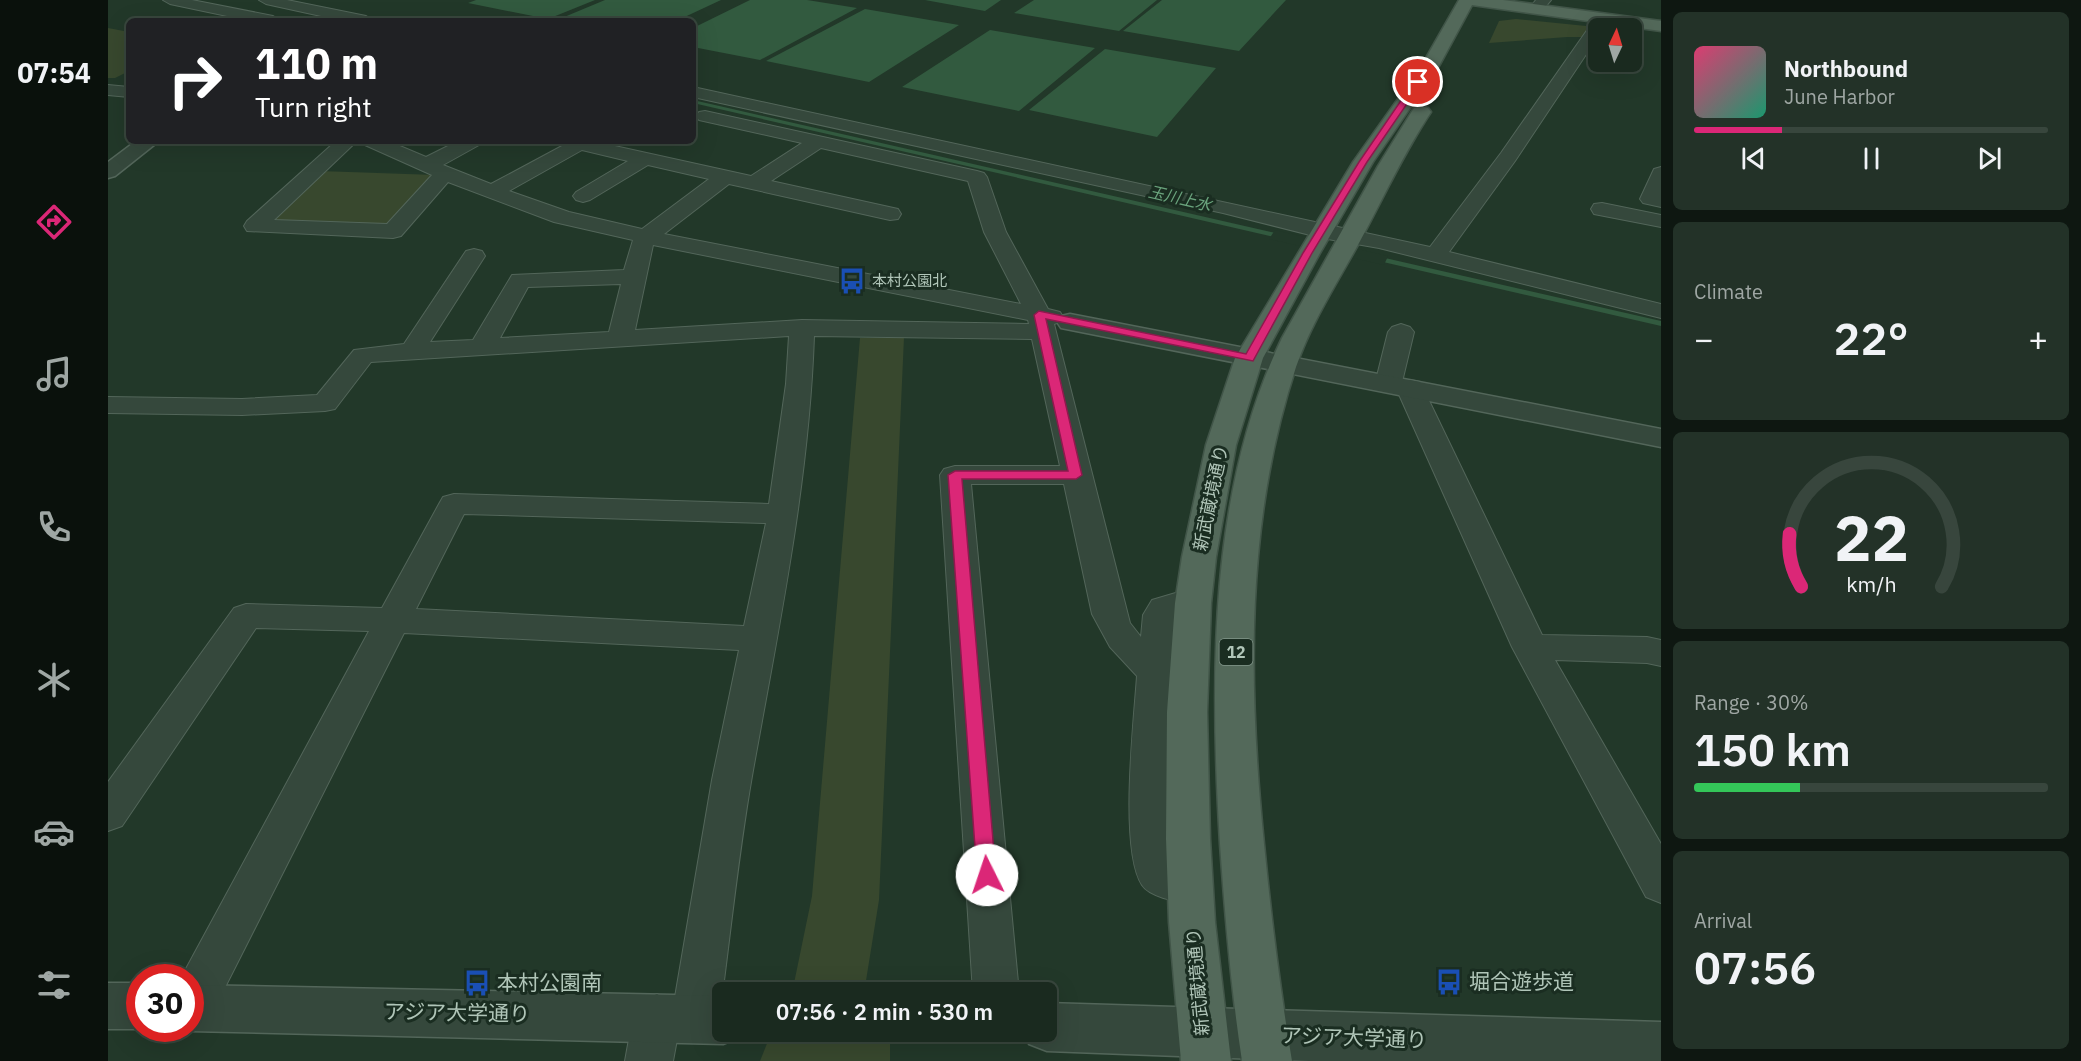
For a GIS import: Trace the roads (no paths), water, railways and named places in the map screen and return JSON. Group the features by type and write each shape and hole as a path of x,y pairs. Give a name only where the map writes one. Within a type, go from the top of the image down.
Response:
{"main road":[{"path":"1477,23 1478,1 1540,5 1598,18"},
{"name":"新武蔵境通り","path":"1331,242 1363,162 1478,1"},
{"path":"1642,24 1661,26"},
{"name":"新武蔵境通り","path":"1204,1047 1190,885 1187,724 1193,606 1199,557 1221,446 1331,242 1448,72"},
{"name":"新武蔵境通り","path":"1264,1048 1249,924 1234,729 1236,621 1250,493 1265,425 1266,362"}],"street":[{"path":"170,0 258,18"},
{"path":"266,0 352,18"},
{"path":"1435,255 1508,157 1588,40"},
{"path":"108,90 126,92"},
{"path":"696,93 1212,205 1331,242 1435,255 1661,311"},
{"path":"696,114 977,177 996,232 1051,323 1076,475 1109,614 1116,632 1129,650 1154,670"},
{"path":"756,182 817,142"},
{"path":"108,172 145,144"},
{"path":"344,144 255,226 393,231 435,169 468,144"},
{"path":"379,144 492,192 562,217 646,237 1051,323 1399,386 1661,438"},
{"path":"492,192 570,144"},
{"path":"582,144 618,152 642,150 726,176 890,214"},
{"path":"583,196 642,150"},
{"path":"1661,173 1650,199 1661,201"},
{"path":"620,339 642,243 646,237 726,176"},
{"path":"1602,209 1661,221"},
{"path":"412,351 474,256"},
{"path":"482,347 520,280 636,277"},
{"path":"108,405 242,407 326,403 363,355 802,328 971,329 1051,323"},
{"path":"681,1029 783,514 799,384 802,328"},
{"path":"1401,332 1399,386 1530,647 1661,884"},
{"path":"995,982 955,475 1076,475"},
{"path":"204,981 454,504 783,514"},
{"path":"1190,885 1168,880 1157,873 1151,859 1154,670 1160,615 1164,608 1179,604 1193,606"},
{"path":"108,814 246,616 394,620 759,639"},
{"path":"1530,647 1647,650 1661,653"},
{"path":"108,1006 126,1006"},
{"name":"アジア大学通り","path":"204,1009 681,1029"},
{"name":"アジア大学通り","path":"1057,1028 1204,1047 1402,1051 1661,1047"}],"place":[{"name":"本村公園北","path":"852,281"},
{"name":"堀合遊歩道","path":"1449,982"},
{"name":"本村公園南","path":"477,983"}],"water label":[{"name":"玉川上水","path":"1180,198"}]}
